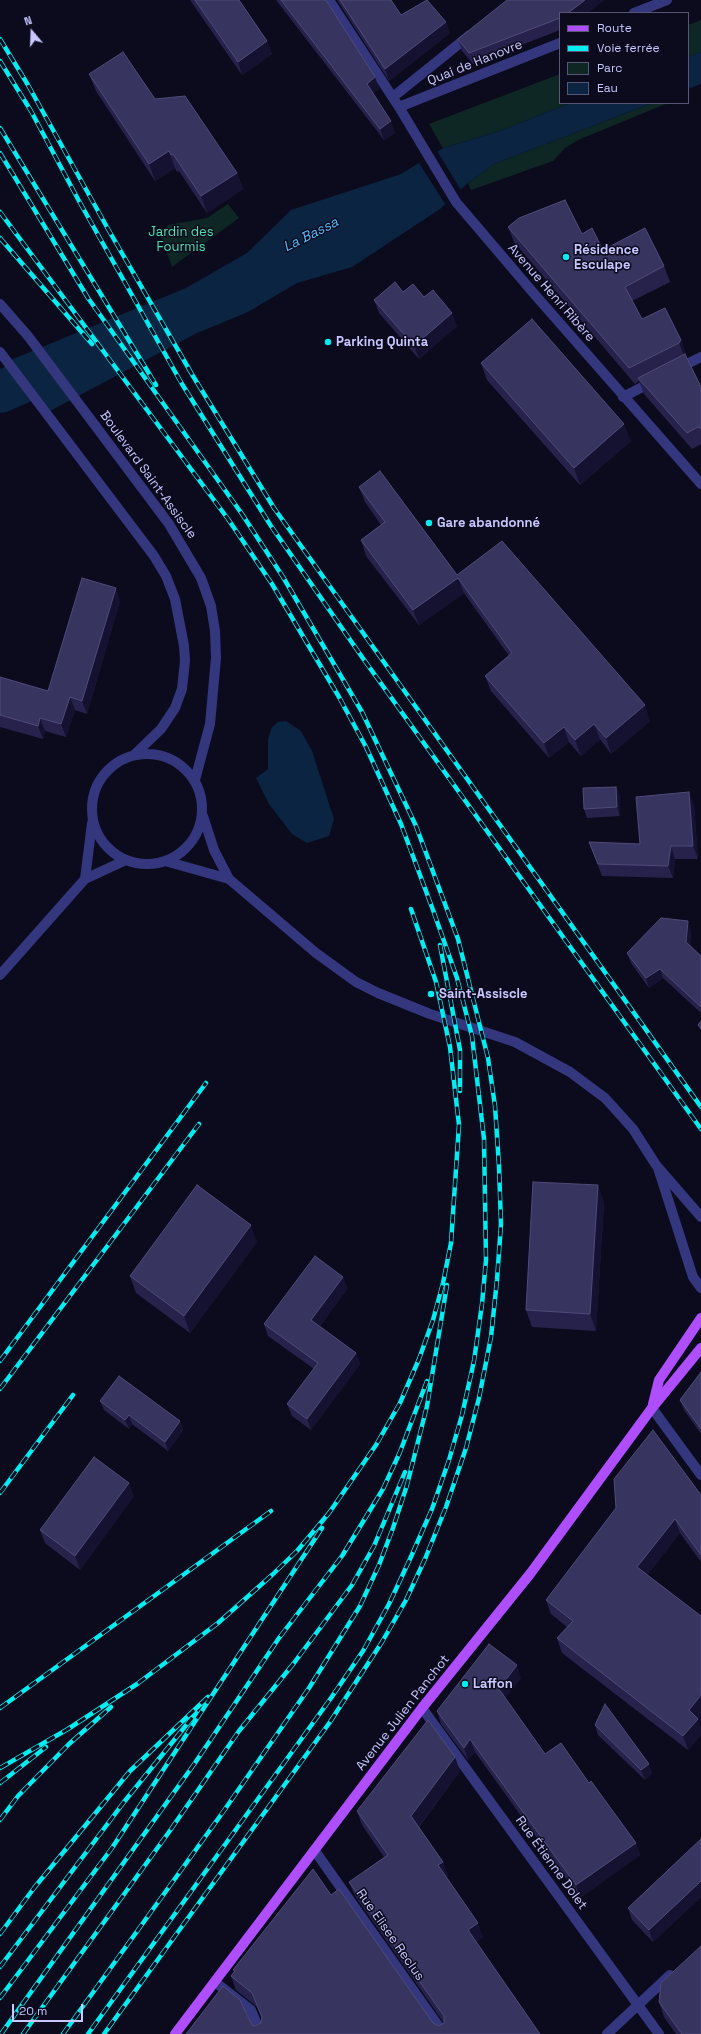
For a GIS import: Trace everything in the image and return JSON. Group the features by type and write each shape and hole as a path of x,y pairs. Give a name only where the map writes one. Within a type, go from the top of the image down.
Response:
{"main road":[{"name":"Avenue Julien Panchot","path":"652,1408 659,1380 701,1318"},
{"name":"Avenue Julien Panchot","path":"176,2034 422,1708 530,1574 652,1408 701,1348"}],"street":[{"name":"Avenue Henri Ribère","path":"330,0 393,97 456,202 701,484"},
{"path":"637,12 667,0"},
{"path":"393,97 477,29"},
{"name":"Quai de Hanovre","path":"399,107 559,43"},
{"name":"Boulevard Saint-Assiscle","path":"0,304 28,336 169,524 184,546 201,578 211,606 216,658 214,694 210,724 195,780"},
{"path":"0,352 154,556 166,576 175,599 180,620 185,661 182,689 175,708 161,729 135,754"},
{"path":"624,396 701,357"},
{"path":"85,878 92,820 91,808 95,790 104,773 118,761 135,754 152,753 169,757 184,767 195,780 202,798 202,816 198,831 190,844 179,854 165,861 146,864 126,860 110,851 99,837 92,820"},
{"path":"202,816 214,850 228,879"},
{"path":"0,975 85,878 126,860"},
{"path":"165,861 228,879 316,953 356,982 409,1006 515,1042 570,1072 605,1098 633,1129 656,1164 701,1217"},
{"path":"656,1164 693,1277 701,1288"},
{"path":"652,1408 701,1475"},
{"name":"Rue Étienne Dolet","path":"422,1708 659,2034"},
{"name":"Rue Elisee Reclus","path":"315,1851 443,2034"},
{"path":"607,2034 679,1967"},
{"path":"215,1982 251,2010 261,2034"}],"green space":[{"path":"701,20 701,52 689,57 689,25"},
{"path":"559,74 559,104 567,104 497,132 443,148 429,124"},
{"path":"649,104 666,104 578,140 565,148 553,161 471,190 468,183 494,164"},
{"name":"Jardin des Fourmis","path":"228,204 239,218 172,267 161,237 168,225 207,218"}],"water":[{"path":"701,52 701,84 689,89 689,57"},
{"path":"567,104 649,104 494,164 468,183 440,209 352,267 297,283 248,312 195,334 50,411 8,361 186,288 247,253 291,210 401,174 443,148 497,132"},
{"path":"286,721 301,731 312,751 334,819 329,836 307,843 292,834 269,804 256,778 268,769 268,739 272,727 278,722"}],"pier":[{"path":"437,151 461,190 445,204 419,163"}],"building":[{"path":"195,0 239,0 267,41 238,62"},
{"path":"281,0 326,0 375,77 367,84 391,121 380,129"},
{"path":"340,0 391,0 401,15 427,0 446,22 385,69"},
{"path":"507,0 585,0 569,12 559,12 559,18 469,53 458,39"},
{"path":"123,52 155,99 185,96 237,173 201,196 173,154 171,155 169,151 149,164 89,74"},
{"path":"565,200 582,234 592,228 603,250 645,228 664,266 625,287 642,319 665,308 681,340 679,343 629,368 508,227 519,218"},
{"path":"395,282 403,292 413,284 424,297 433,290 452,313 414,346 374,300"},
{"path":"532,319 624,424 574,468 481,363"},
{"path":"685,354 701,387 701,429 698,427 687,433 638,378"},
{"path":"380,471 457,575 502,541 645,705 606,738 594,724 575,740 564,727 544,743 485,676 512,653 458,578 413,610 361,540 385,522 359,487"},
{"path":"82,578 116,588 82,701 70,697 61,724 40,718 38,726 0,715 0,677 48,691"},
{"path":"616,787 617,807 584,809 583,788"},
{"path":"689,792 693,846 671,846 668,866 598,864 589,842 640,844 636,797"},
{"path":"661,918 688,921 686,942 701,956 701,1007 660,969 646,978 627,953"},
{"path":"701,1021 701,1029 698,1025"},
{"path":"533,1182 598,1185 590,1314 526,1310"},
{"path":"197,1185 251,1225 184,1316 130,1276"},
{"path":"315,1256 343,1277 311,1320 356,1353 307,1419 287,1404 318,1363 264,1324"},
{"path":"701,1372 701,1429 680,1400"},
{"path":"119,1376 180,1421 165,1442 129,1415 125,1420 100,1401"},
{"path":"653,1430 701,1495 701,1555 675,1519 637,1567 701,1616 701,1695 689,1710 698,1719 683,1736 557,1638 573,1621 546,1600 616,1508 614,1479"},
{"path":"94,1457 129,1483 75,1556 40,1530"},
{"path":"489,1644 517,1665 499,1689 545,1754 561,1743 589,1783 591,1781 636,1843 576,1885 470,1739 464,1748 437,1711"},
{"path":"605,1704 649,1764 641,1770 595,1725"},
{"path":"428,1720 455,1757 411,1816 443,1862 438,1865 478,1923 468,1930 540,2034 186,2034 223,1986 240,2000 252,2025 255,2026 261,2023 262,2017 252,1993 231,1976 235,1971 233,1970 313,1869 331,1895 339,1889 433,2023 439,2026 444,2023 444,2016 349,1882 388,1855 357,1811"},
{"path":"701,1839 701,1881 649,1930 628,1908"},
{"path":"701,1946 701,2034 682,2034 659,2002 661,1983"}],"waterway":[{"name":"La Bassa","path":"0,392 70,361"}],"railway":[{"path":"0,39 28,85 108,229 193,376 274,508 701,1107"},
{"path":"0,61 31,111 79,201 182,384 271,526 362,657 701,1129"},
{"path":"0,128 156,385"},
{"path":"0,153 88,298 242,514 283,577 362,712 416,826 458,939 488,1058 495,1106 499,1166 501,1224 491,1337 479,1398 466,1448 446,1507 425,1559 406,1600 382,1642 330,1722 104,2034"},
{"path":"0,212 228,519 272,584 339,697 366,747 401,824 457,978 472,1036 484,1139 486,1260 482,1304 474,1361 462,1415 449,1460 432,1509 410,1559 389,1604 363,1651 331,1698 88,2034"},
{"path":"0,238 92,344"},
{"path":"0,1768 68,1729 137,1684 218,1623 272,1575 297,1551 329,1513 376,1445 400,1403 419,1359 433,1320 443,1283 451,1243 459,1125 450,1047 436,982 411,909"},
{"path":"440,945 460,1050 460,1091"},
{"path":"0,1361 206,1083"},
{"path":"0,1389 199,1124"},
{"path":"63,2034 223,1812 309,1688 360,1606 379,1565 407,1485 427,1406 447,1285"},
{"path":"1,2034 195,1763 279,1638 342,1556 383,1489 400,1452 427,1381"},
{"path":"0,1493 73,1395"},
{"path":"23,2034 169,1832 239,1731 294,1663 352,1585 374,1546 405,1472"},
{"path":"0,1708 271,1511"},
{"path":"0,1998 112,1848 322,1528"},
{"path":"0,1934 34,1888 130,1771 208,1697"},
{"path":"0,1820 18,1796 69,1744 111,1707"},
{"path":"0,1967 124,1802 196,1713"},
{"path":"0,1783 46,1747"}],"place":[{"name":"Résidence Esculape","path":"566,257"},
{"name":"Parking Quinta","path":"328,342"},
{"name":"Gare abandonné","path":"429,523"},
{"name":"Saint-Assiscle","path":"431,994"},
{"name":"Laffon","path":"465,1684"}]}
